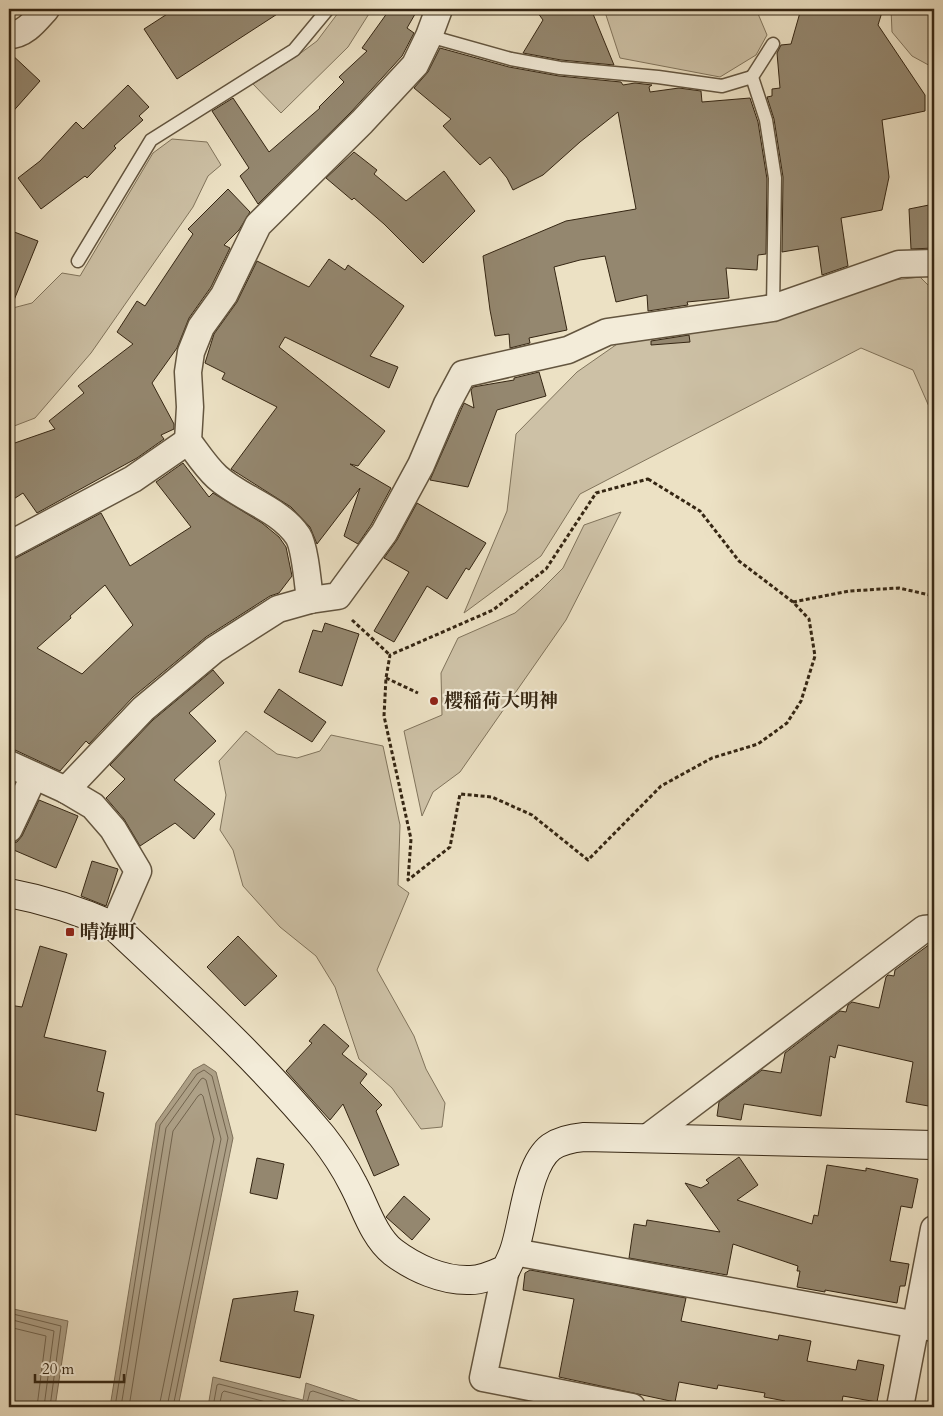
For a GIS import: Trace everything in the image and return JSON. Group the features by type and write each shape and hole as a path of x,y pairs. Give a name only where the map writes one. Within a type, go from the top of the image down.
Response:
{"street":[{"path":"9,35 17,35 29,27 46,9"},
{"path":"310,600 302,548 298,537 275,514 246,498 217,477 188,441 190,407 188,372 191,352 201,328 224,295 258,225 362,122 415,65 439,9"},
{"path":"66,790 143,709 214,650 278,609 310,600 338,596 384,533 421,465 447,404 463,374 568,350 607,332 773,308 899,264 934,263"},
{"path":"9,545 133,479 188,441"},
{"path":"9,764 66,790 93,806 112,829 138,871 114,926"},
{"path":"9,829 34,776"},
{"path":"9,893 59,904 114,926 266,1073 324,1138 352,1182 376,1231 391,1250 408,1262 442,1277 471,1280 488,1277 510,1260 925,1327"},
{"path":"647,1138 924,929 934,928"},
{"path":"632,1407 483,1378 510,1260 534,1171 542,1157 551,1147 567,1139 584,1137 934,1145"},
{"path":"900,1407 925,1327 934,1229"}],"lane":[{"path":"78,261 151,140 294,50 328,9"},
{"path":"429,36 511,59 560,68 658,77 722,86 752,77 773,44"},
{"path":"752,77 766,120 775,178 773,308"}],"path":[{"path":"648,479 700,512 739,562 793,602 809,619 815,656 801,701 787,723 758,744 712,758 661,786 588,860 532,815 492,798 460,794 450,847 408,880 411,839 384,716 386,678 390,655 493,610 546,569 596,493 648,479"},
{"path":"793,602 849,591 899,588 934,596"},
{"path":"338,596 350,618 390,655"},
{"path":"386,678 418,693"}],"shaded area":[{"path":"341,9 372,9 348,47 281,113 253,84 317,41"},
{"path":"604,9 756,9 767,35 756,55 720,77 620,58"},
{"path":"891,9 934,9 934,68 912,56 892,32"},
{"path":"172,139 207,142 221,165 208,176 193,207 91,353 35,418 9,428 9,309 32,303 62,273 80,276 153,153"},
{"path":"920,277 934,291 934,418 913,370 861,348 580,494 541,556 464,613 507,511 516,434 577,372 643,326 766,295"},
{"path":"621,512 566,620 460,772 433,792 422,816 404,731 442,715 441,673 458,638 515,613 563,568 584,525"},
{"path":"246,731 277,754 297,758 320,751 331,735 383,746 400,825 398,885 409,893 377,970 414,1036 426,1069 445,1103 442,1127 421,1129 392,1088 359,1059 335,987 316,956 280,927 243,886 233,850 220,830 226,795 219,761"}],"water":[{"path":"204,1064 216,1072 233,1138 178,1407 110,1407 156,1123 193,1070"},
{"path":"9,1308 68,1321 55,1407 9,1407"},
{"path":"213,1377 303,1400 306,1383 360,1401 359,1407 208,1407"}],"building":[{"path":"175,9 285,9 177,79 144,29"},
{"path":"390,9 418,9 407,28 414,33 402,56 351,112 258,204 240,176 249,168 212,111 233,98 269,152 320,108 344,82 339,77 367,51 362,48"},
{"path":"535,9 591,9 614,65 561,60 523,53 543,20"},
{"path":"801,9 883,9 878,25 925,95 925,111 882,120 889,177 882,210 841,218 848,266 822,275 818,246 782,252 783,177 774,119 767,97 772,96 772,89 780,88 777,53 781,45 791,44"},
{"path":"440,48 509,67 559,76 621,82 623,85 635,83 652,85 649,87 650,92 679,88 701,91 702,102 750,98 758,122 767,179 766,254 758,255 757,270 726,268 729,298 687,302 688,305 648,311 647,295 616,302 605,256 554,267 567,330 529,338 530,343 510,348 509,334 495,336 483,256 566,221 636,209 618,112 543,175 513,190 507,178 490,157 480,165 443,126 451,119 414,88 428,72"},
{"path":"9,52 40,81 9,116"},
{"path":"128,85 149,107 139,116 143,120 114,146 116,148 87,178 85,176 41,209 18,178 40,161 76,122 83,129"},
{"path":"354,152 377,170 374,174 406,201 444,171 475,211 423,263 384,224 354,198 352,200 326,178"},
{"path":"228,189 250,212 239,230 224,245 230,248 211,287 189,318 177,348 152,383 174,424 174,429 161,435 164,439 137,458 37,513 23,493 9,502 9,445 55,429 49,421 84,393 78,386 133,344 117,332 137,301 145,306 193,234 188,229"},
{"path":"934,204 934,248 911,249 909,209"},
{"path":"9,230 38,241 10,310 9,310"},
{"path":"329,259 345,270 348,265 404,306 370,356 398,367 389,388 285,337 279,347 385,431 358,466 350,464 391,488 371,525 358,544 344,536 360,488 317,544 310,527 291,507 231,469 277,407 222,379 225,373 205,363 214,334 237,302 257,261 309,287"},
{"path":"689,335 690,342 651,345 651,341"},
{"path":"539,372 546,396 497,410 468,487 430,480 464,403 474,408 471,390 473,387 514,380 514,378"},
{"path":"183,463 209,497 213,493 262,523 279,537 286,547 292,576 279,593 270,596 206,637 133,697 89,744 86,741 60,771 9,749 9,560 101,513 130,566 191,527 156,482","holes":["105,585 133,625 82,674 37,648"]},
{"path":"417,503 486,543 469,570 466,568 447,599 427,586 394,642 374,631 409,572 384,558 397,540"},
{"path":"325,623 359,634 342,686 299,672 313,630 322,632"},
{"path":"213,670 224,683 189,713 216,741 174,780 215,814 194,839 175,823 140,846 124,819 106,798 125,779 110,765 153,720"},
{"path":"279,689 326,722 312,742 264,712"},
{"path":"39,800 78,816 56,868 9,848 9,844 17,842 22,836"},
{"path":"92,861 118,869 106,906 81,896"},
{"path":"238,936 277,976 245,1006 207,967"},
{"path":"930,944 934,944 929,981 934,982 934,1107 906,1102 913,1062 838,1045 835,1058 830,1056 821,1116 744,1104 741,1120 717,1116 719,1102 762,1070 781,1073 785,1053 840,1011 846,1012 848,1005 852,1002 879,1008 886,977 888,975 894,976 895,970"},
{"path":"40,946 67,954 44,1037 106,1051 97,1091 104,1093 96,1131 9,1113 9,1005 22,1007"},
{"path":"324,1024 349,1046 342,1054 367,1074 360,1083 382,1105 376,1111 399,1165 374,1176 343,1104 330,1120 286,1071 312,1043 309,1041"},
{"path":"739,1157 758,1185 737,1200 812,1224 814,1215 818,1216 827,1165 866,1171 866,1168 918,1179 912,1208 901,1206 890,1261 909,1264 905,1286 900,1286 897,1303 797,1287 800,1271 797,1271 798,1266 733,1244 727,1275 629,1258 634,1224 646,1226 647,1220 720,1232 685,1183 701,1188 709,1183 706,1180"},
{"path":"257,1158 284,1164 277,1199 250,1193"},
{"path":"404,1196 430,1219 412,1240 386,1217"},
{"path":"530,1270 686,1298 681,1321 778,1340 779,1335 811,1341 807,1361 856,1370 858,1360 884,1365 877,1402 843,1396 841,1407 784,1407 785,1401 764,1397 765,1393 718,1385 717,1389 679,1382 675,1402 559,1377 574,1299 523,1290 525,1273"},
{"path":"298,1291 294,1311 314,1315 300,1378 220,1361 233,1299"}],"place":[{"name":"櫻稲荷大明神","path":"434,701"},
{"name":"晴海町","path":"70,932"}]}
